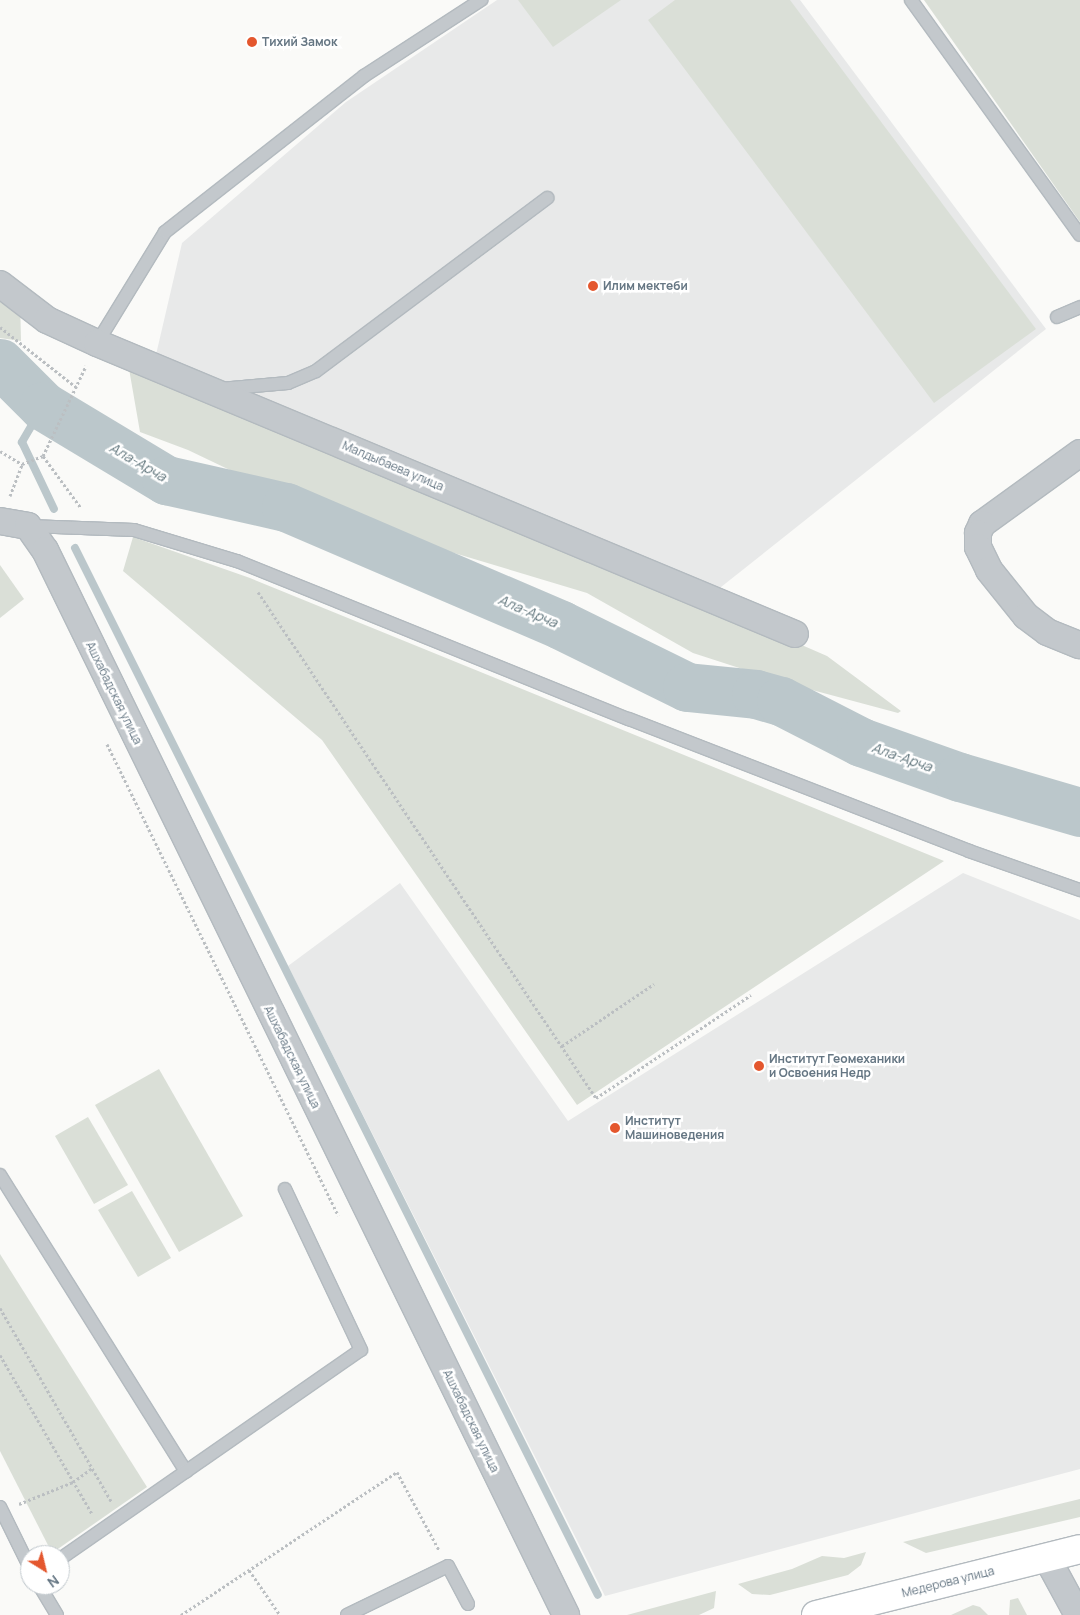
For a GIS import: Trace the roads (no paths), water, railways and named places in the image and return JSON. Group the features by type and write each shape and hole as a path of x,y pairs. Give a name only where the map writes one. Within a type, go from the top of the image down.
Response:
{"main road":[{"name":"Медерова улица","path":"816,1615 864,1609 1080,1549"}],"street":[{"name":"Малдыбаева улица","path":"0,284 46,320 97,343 795,634"},
{"path":"1080,453 982,524 978,533 978,547 989,570 1026,616 1048,632 1080,645"},
{"path":"0,521 28,526"},
{"name":"Ашхабадская улица","path":"28,526 45,550 566,1615"},
{"path":"1047,1558 1078,1615"}],"lane":[{"path":"97,343 165,232 364,76 481,0"},
{"path":"911,0 1080,235"},
{"path":"209,390 288,383 316,372 547,198"},
{"path":"1057,317 1080,307"},
{"path":"28,526 94,526 134,530 237,561 638,722 969,851 1080,890"},
{"path":"0,1175 186,1471"},
{"path":"70,1552 361,1350 286,1189"},
{"path":"1,1509 20,1548"},
{"path":"347,1615 448,1566 468,1604"},
{"path":"45,1595 58,1615"}],"waterway":[{"name":"Ала-Арча","path":"0,363 43,406 166,480 286,507 561,625 687,687 756,694 781,701 861,742 960,777 1080,812"},
{"path":"43,406 22,442 54,509"},
{"path":"75,548 598,1595"}],"place":[{"name":"Тихий Замок","path":"252,42"},
{"name":"Илим мектеби","path":"593,286"},
{"name":"Институт Геомеханики и Освоения Недр","path":"759,1066"},
{"name":"Институт Машиноведения","path":"615,1128"}]}
